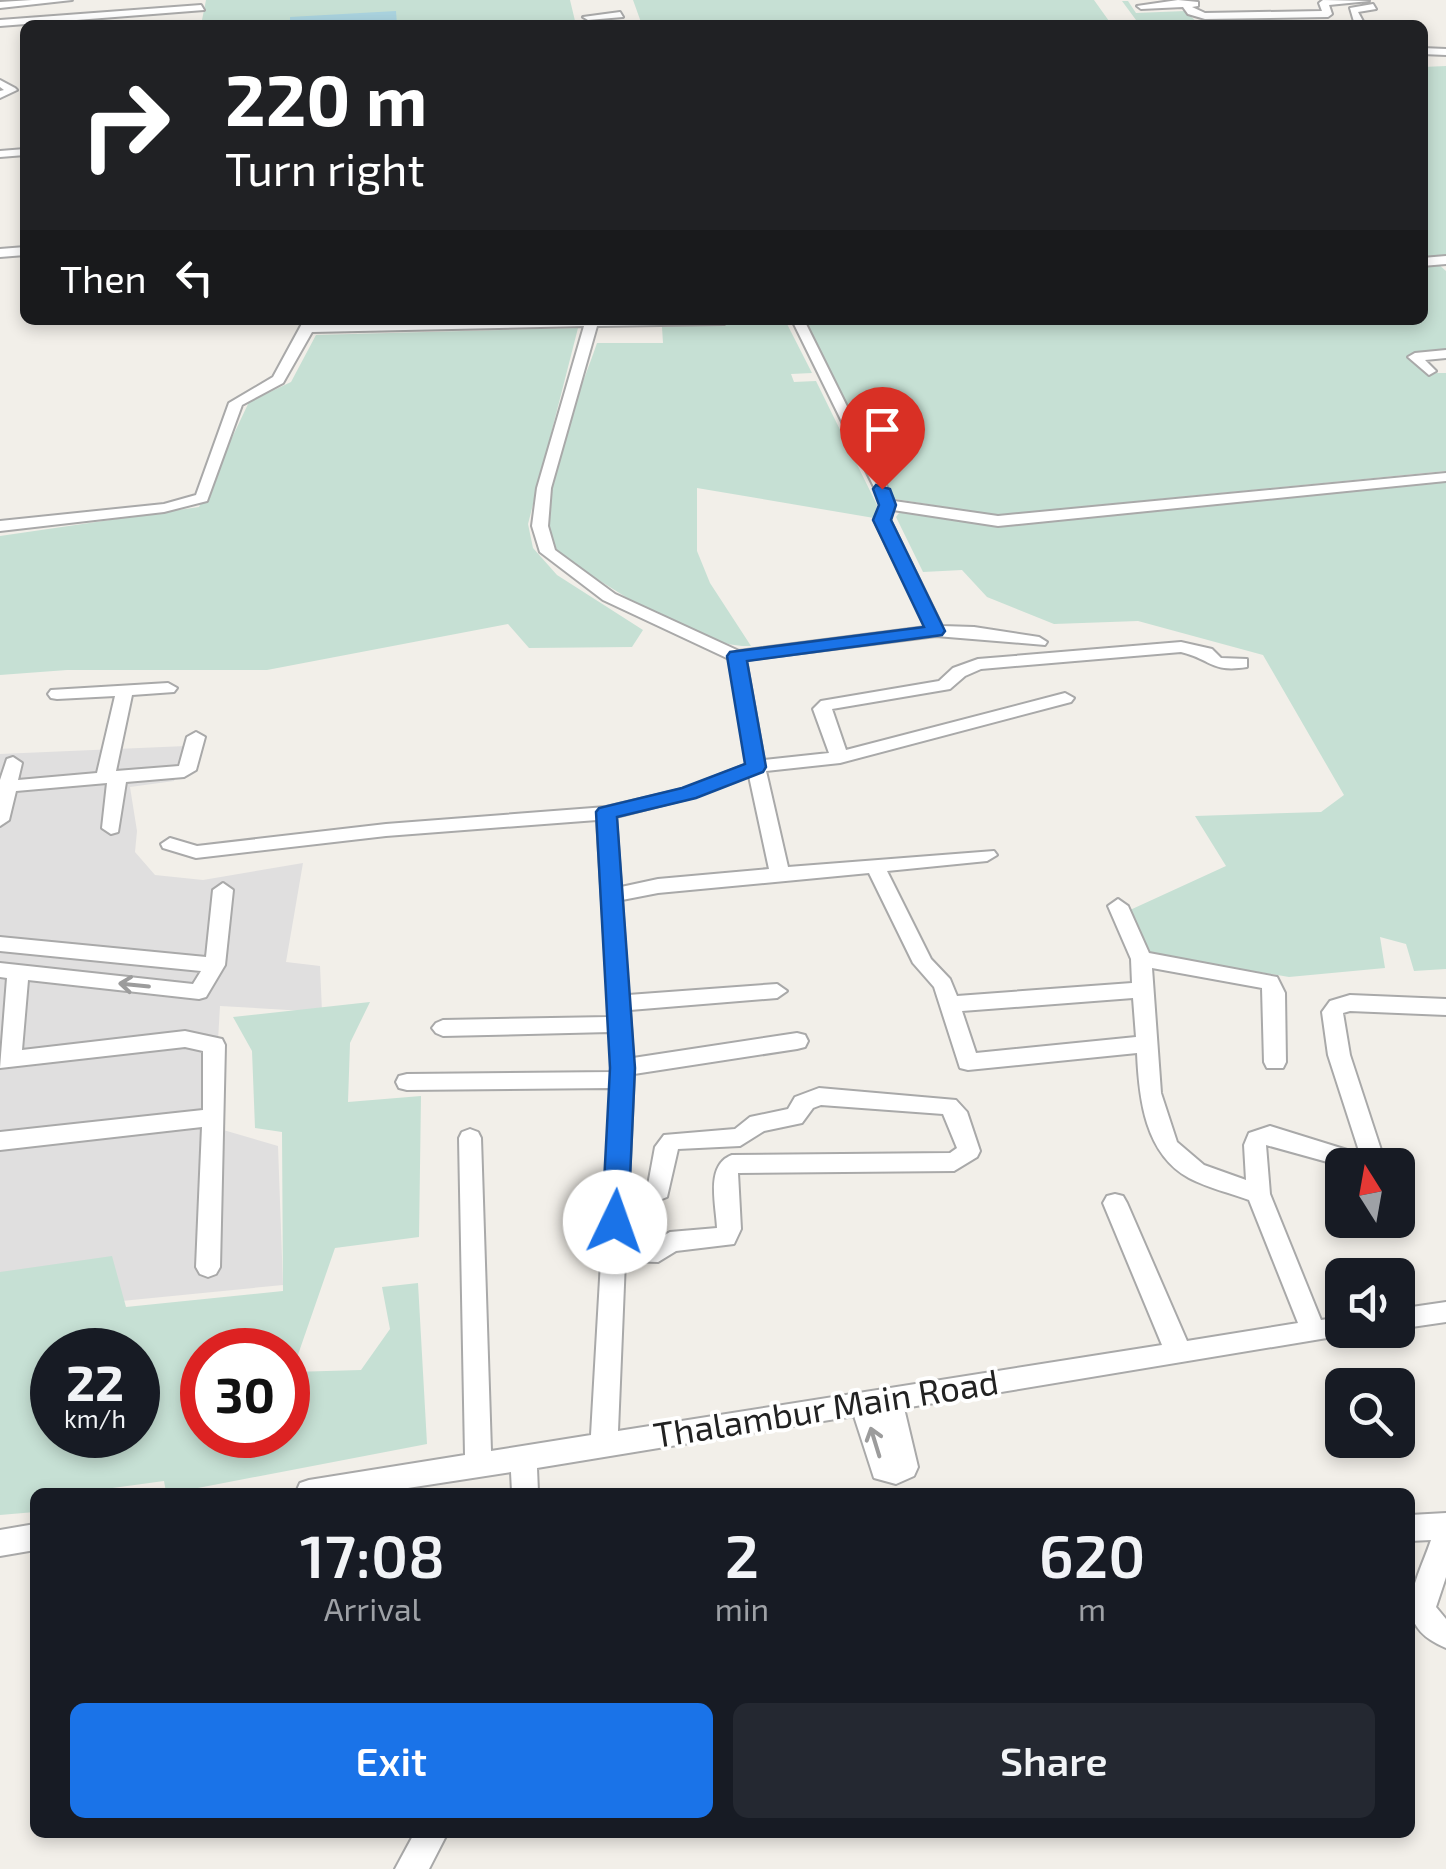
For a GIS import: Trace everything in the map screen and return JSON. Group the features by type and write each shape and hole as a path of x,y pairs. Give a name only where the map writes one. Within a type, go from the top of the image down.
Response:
{"street":[{"path":"0,5 68,0"},
{"path":"0,14 181,0"},
{"path":"616,0 622,20"},
{"path":"1328,14 1322,3 1365,0 1373,7 1352,10 1357,20"},
{"path":"1141,6 1184,2 1196,14 1259,10 1298,15 1353,14"},
{"path":"1288,2 1298,15"},
{"path":"32,20 201,4"},
{"path":"1259,10 1266,20"},
{"path":"0,82 12,90 0,94"},
{"path":"0,526 164,508 202,498 236,402 278,380 308,325"},
{"path":"591,325 544,488 540,526 548,552 610,597 737,656 936,631 974,632 1039,642"},
{"path":"800,325 888,505 882,520 936,631"},
{"path":"1429,371 1415,357 1446,354"},
{"path":"888,505 998,521 1446,477"},
{"path":"840,757 822,709 827,704 944,684 978,664 1181,646 1206,654 1217,664 1240,663"},
{"path":"737,656 780,874"},
{"path":"57,694 168,688"},
{"path":"111,828 111,777 124,692"},
{"path":"170,844 196,852 386,830 606,812 688,793 756,767 840,757 1065,698"},
{"path":"4,787 184,771 190,766 196,737"},
{"path":"0,820 4,787 14,764"},
{"path":"604,1444 622,1074 606,812"},
{"path":"611,895 658,886 988,855"},
{"path":"875,866 922,963 943,984 968,1062 1149,1044"},
{"path":"208,1267 214,1045 185,1039 5,1059 9,971 199,992 215,964 222,890"},
{"path":"1118,906 1141,959 1150,1093 1167,1147 1196,1171 1258,1194"},
{"path":"0,944 215,964"},
{"path":"1141,959 1270,982 1275,993 1275,1062"},
{"path":"443,1028 619,1014 777,990"},
{"path":"952,1004 1142,990"},
{"path":"1369,1148 1338,1055 1332,1012 1337,1006 1350,1003 1446,1007"},
{"path":"406,1082 622,1074 797,1040"},
{"path":"613,1251 658,1252 670,1242 726,1237 726,1171 742,1162 954,1162 969,1151 956,1112 948,1106 819,1096 803,1103 794,1117 758,1123 740,1137 672,1141 666,1147 659,1190 652,1194 616,1192"},
{"path":"0,1142 214,1117"},
{"path":"1312,1331 1258,1194 1255,1146 1262,1136 1325,1153"},
{"path":"740,1137 742,1162"},
{"path":"470,1138 478,1465"},
{"path":"1115,1203 1167,1330 1180,1352"},
{"path":"1415,1317 1446,1312"},
{"name":"Thalambur Main Road","path":"334,1488 1325,1329"},
{"path":"876,1401 882,1469 898,1481"},
{"path":"523,1457 525,1488"},
{"path":"1415,1528 1446,1526"},
{"path":"1446,1535 1421,1610 1432,1627 1446,1634"},
{"path":"0,1543 30,1538"},
{"path":"411,1869 429,1838"}],"shaded area":[{"path":"186,746 174,781 130,787 137,831 135,852 155,875 203,880 303,863 286,962 320,966 322,1012 220,1006 213,1127 278,1146 283,1285 0,1313 0,754"}],"green space":[{"path":"206,0 570,0 575,20 202,20"},
{"path":"633,0 1094,0 1108,20 640,20"},
{"path":"1122,1 1128,1 1136,13 1185,11 1195,20 1136,20"},
{"path":"1446,66 1446,255 1428,257 1428,67"},
{"path":"1438,264 1446,271 1446,352 1419,356 1435,373 1446,373 1446,471 996,515 895,499 808,325 1428,325 1428,265"},
{"path":"788,325 812,373 791,374 794,382 816,381 877,505 874,518 697,488 697,551 710,583 751,646 729,644 676,624 551,548 554,470 597,343 663,343 662,327"},
{"path":"578,328 528,524 533,548 557,575 643,630 632,647 529,648 508,624 267,670 67,670 0,675 0,536 199,507 249,402 291,382 316,335"},
{"path":"1446,481 1446,969 1414,971 1406,944 1380,937 1385,968 1289,977 1150,954 1130,910 1226,866 1195,816 1321,812 1344,795 1263,655 1138,621 1054,624 987,597 962,570 923,572 896,517 902,509 1010,525"},
{"path":"370,1002 350,1043 348,1102 421,1096 419,1237 335,1248 307,1328 180,1328 180,1458 310,1458 310,1371 361,1370 390,1329 382,1287 418,1283 427,1444 198,1488 165,1488 164,1481 112,1488 30,1488 30,1512 0,1515 0,1272 112,1256 126,1307 283,1291 282,1132 255,1128 252,1051 233,1017"}],"water":[{"path":"396,11 397,20 290,20"}],"route":[{"path":"615,1222 623,1068 606,812 688,793 737,771 756,767 737,656 936,631 882,520 888,505 882,489"}]}
